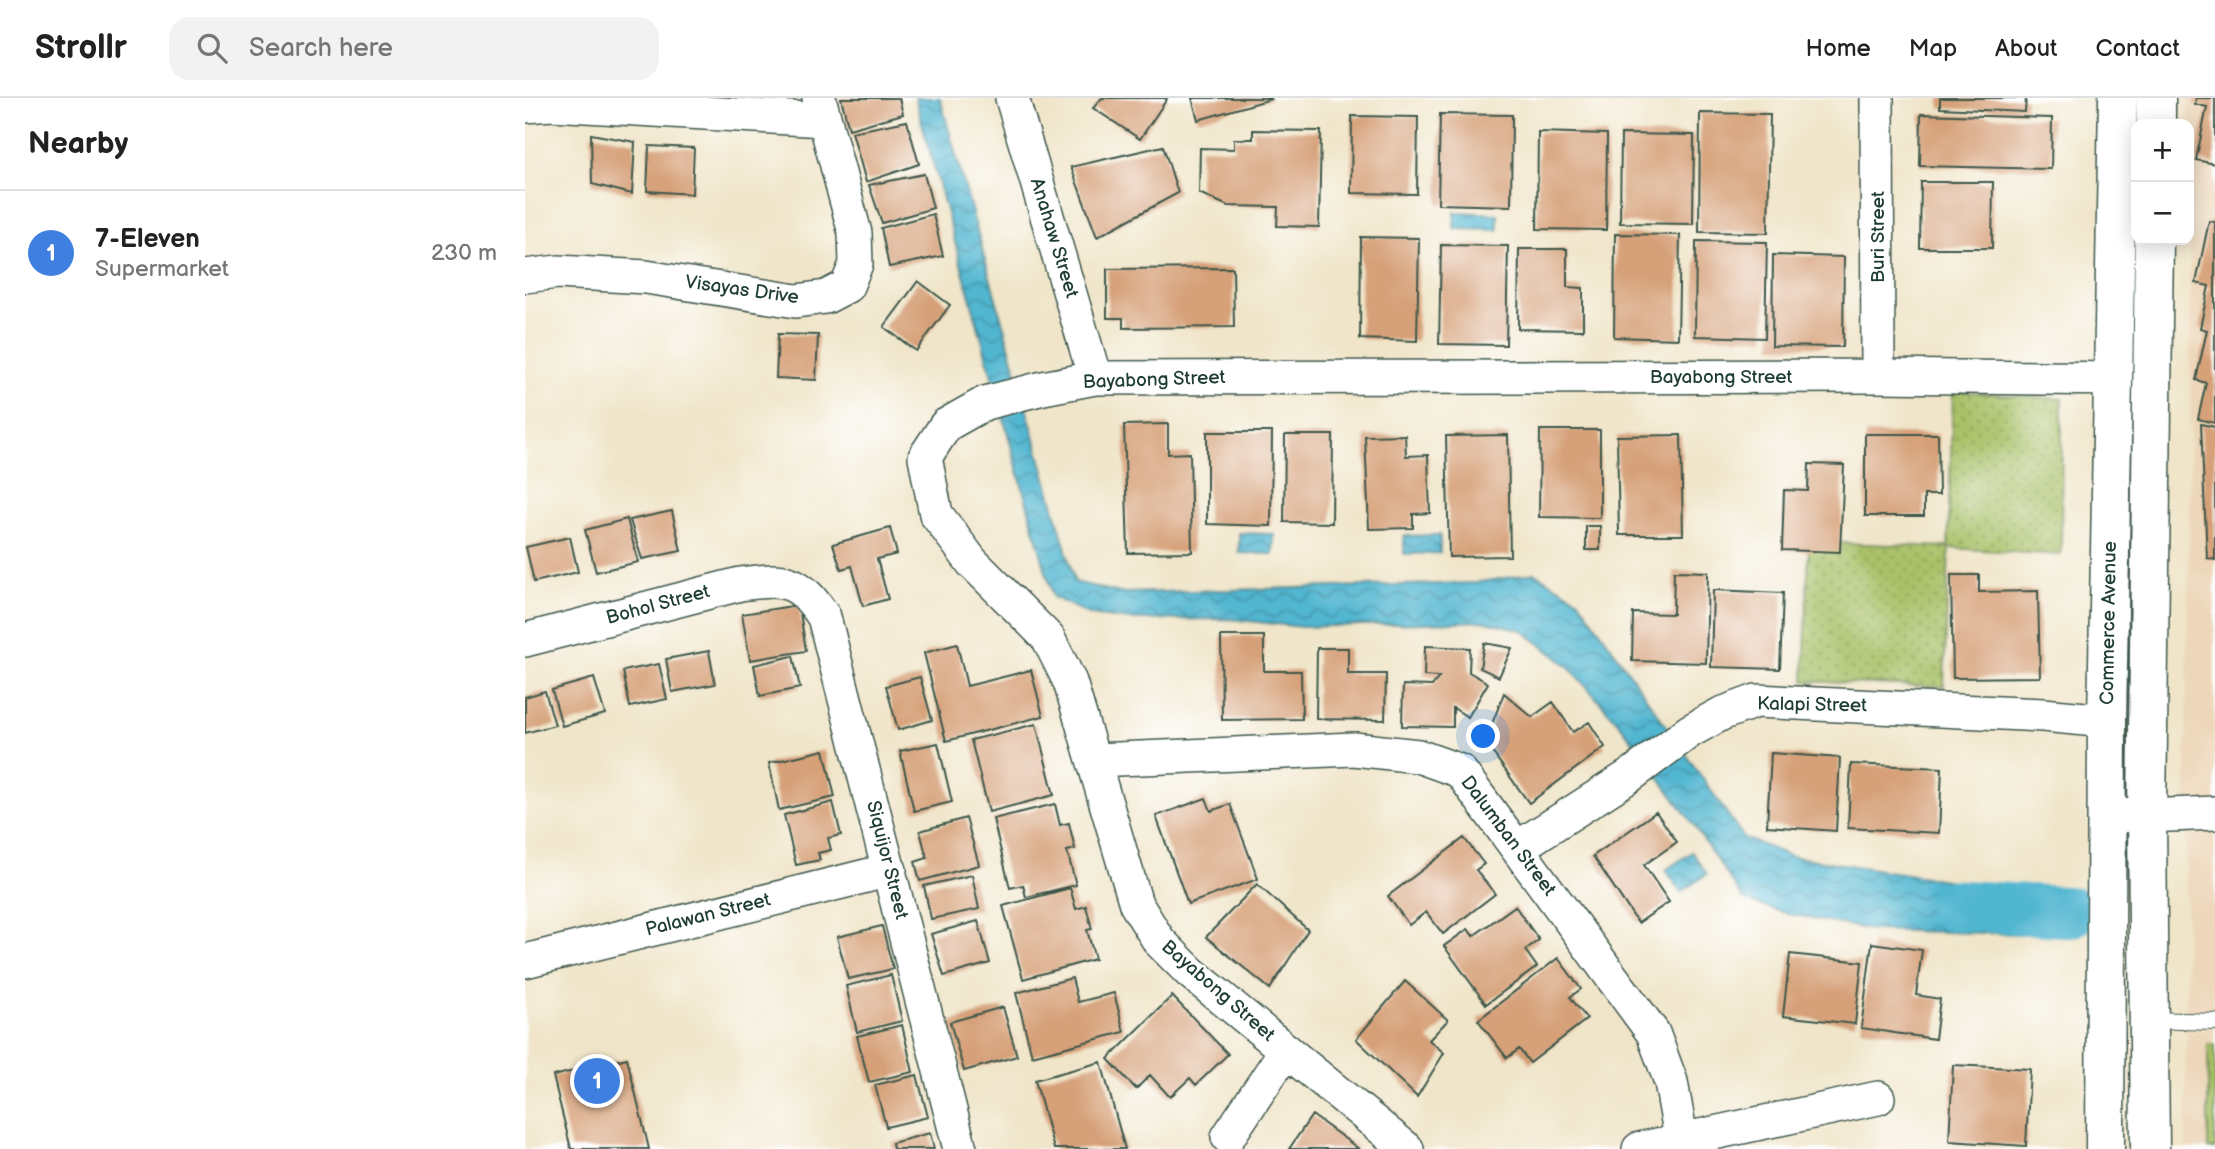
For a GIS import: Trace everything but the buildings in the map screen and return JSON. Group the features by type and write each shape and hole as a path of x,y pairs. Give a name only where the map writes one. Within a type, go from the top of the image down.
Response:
{"main road":[{"name":"Commerce Avenue","path":"2105,1149 2107,721 2118,98"},
{"path":"2156,98 2156,119"},
{"name":"Commerce Avenue","path":"2150,1149 2147,816 2154,245"}],"street":[{"name":"Anahaw Street","path":"1012,98 1095,378"},
{"name":"Buri Street","path":"1877,98 1878,376"},
{"path":"525,106 552,104 822,109"},
{"name":"Visayas Drive","path":"525,276 558,272 646,277 796,301 826,297 847,286 856,264 855,233 822,109"},
{"name":"Bayabong Street","path":"1408,1149 1190,972 1159,941 1136,904 1070,682 1048,638 972,562 936,514 925,457 946,425 985,403 1095,378 1878,376 2115,379"},
{"name":"Bohol Street","path":"525,640 740,584 766,581 793,583"},
{"name":"Siquijor Street","path":"793,583 811,597 824,617 960,1149"},
{"name":"Kalapi Street","path":"1517,848 1631,775 1689,731 1721,714 1756,701 2043,715 2107,721"},
{"name":"Dalumban Street","path":"1094,760 1354,749 1418,757 1460,771 1653,1033 1671,1082 1682,1144"},
{"path":"2107,815 2215,813"},
{"name":"Palawan Street","path":"525,961 890,870"},
{"path":"1228,1137 1286,1050"},
{"path":"1639,1149 1682,1144 1878,1098"}],"lane":[{"path":"2150,1020 2215,1022"}],"shaded area":[{"path":"2188,98 2215,98 2215,1149 2186,1149 2190,245 2194,245 2194,119 2188,119"}],"green space":[{"path":"1953,391 2062,399 2061,555 1949,548 1944,687 1804,681 1809,542 1948,547"},
{"path":"2208,1044 2215,1044 2215,1149 2208,1149"}],"water":[{"path":"915,98 940,98 1075,582 1120,593 1474,583 1535,573 1578,599 1744,838 1790,856 2024,892 2022,934 1872,930 1788,914 1744,900 1691,821 1622,727 1569,667 1522,630 1485,621 1302,627 1230,619 1129,620 1090,615 1053,597"},
{"path":"1455,212 1498,214 1498,230 1454,229"},
{"path":"1239,533 1274,534 1273,554 1239,553"},
{"path":"1440,535 1440,553 1404,554 1404,536"},
{"path":"1692,852 1707,874 1681,892 1666,870"}],"waterway":[{"path":"1953,905 2071,912"}],"place":[{"name":"7-Eleven","path":"597,1081"}]}
